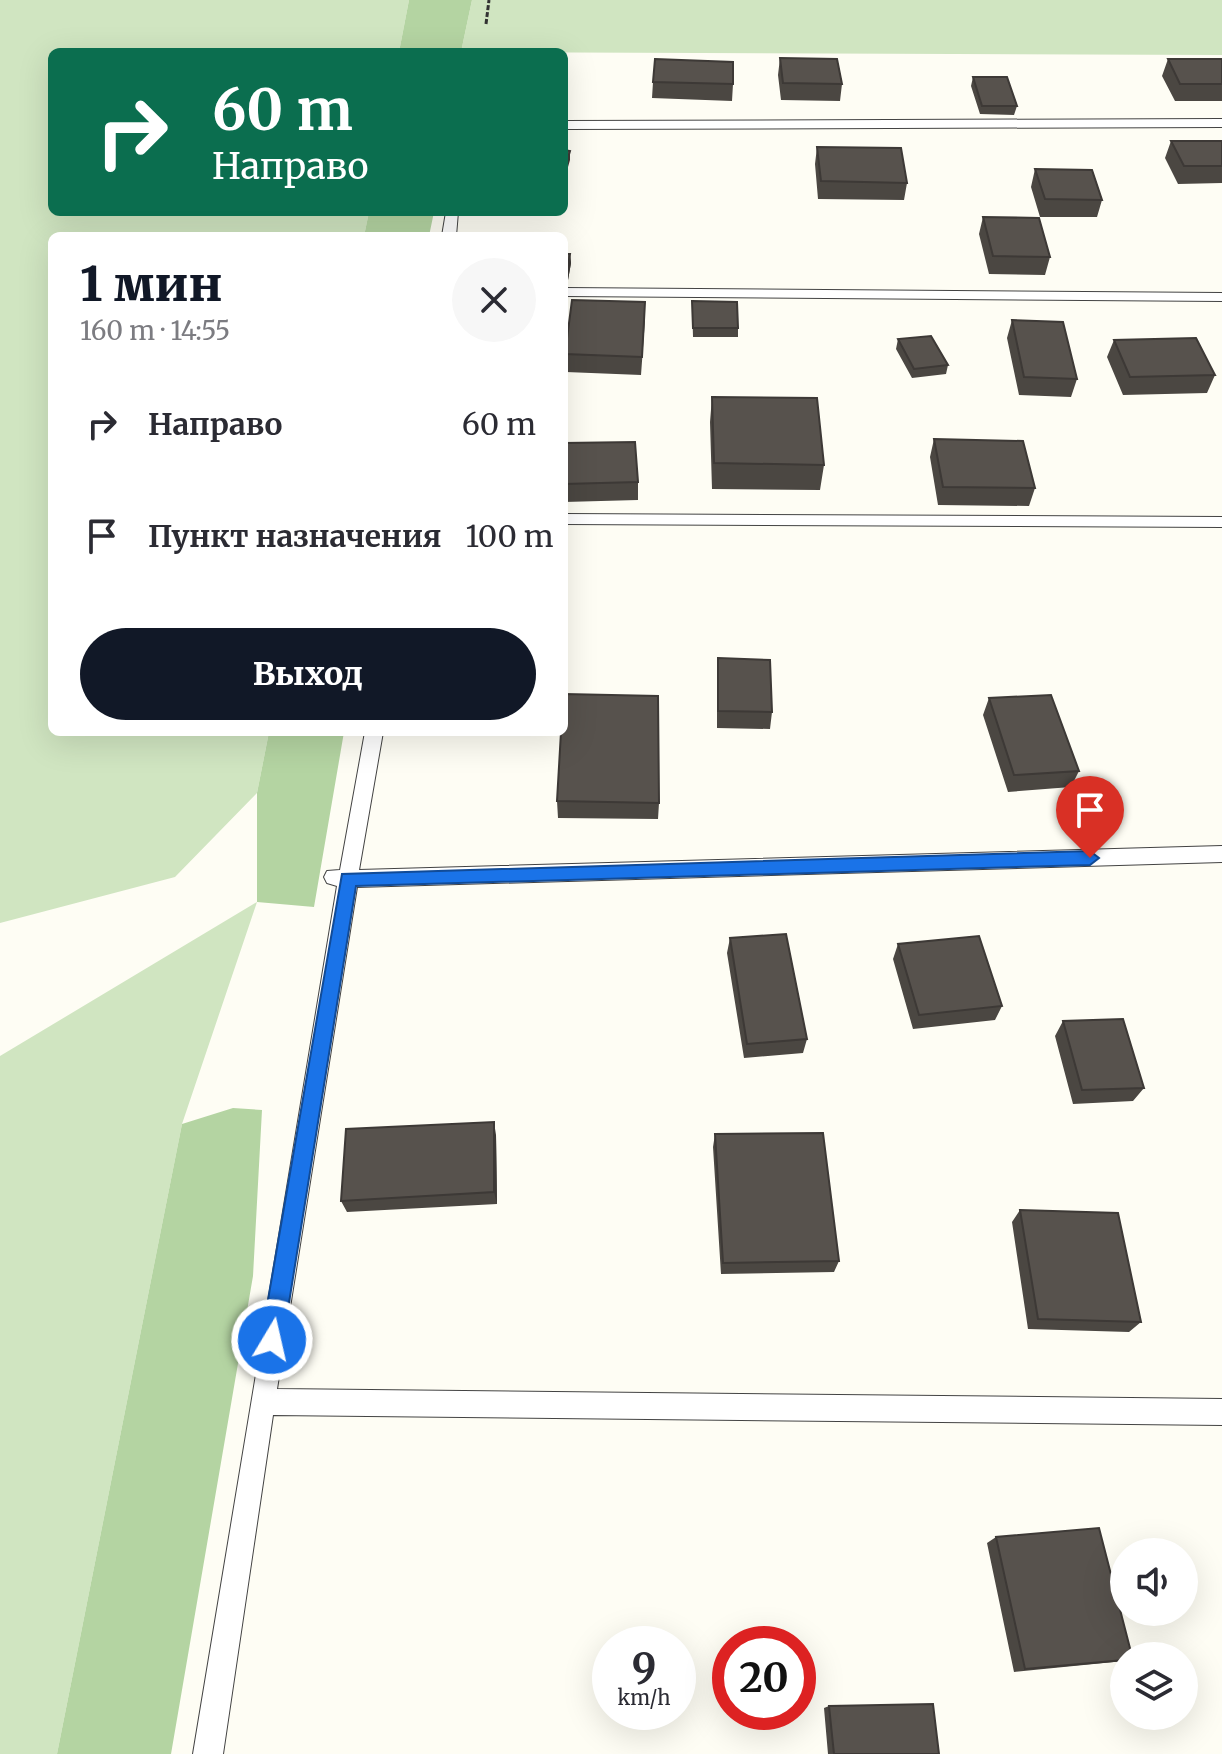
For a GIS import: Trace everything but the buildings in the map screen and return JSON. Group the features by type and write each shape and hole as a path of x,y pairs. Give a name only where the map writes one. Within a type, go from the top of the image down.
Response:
{"lane":[{"path":"568,125 1222,123"},
{"path":"568,292 1222,297"},
{"path":"568,519 1222,522"},
{"path":"208,1754 341,878 373,736"},
{"path":"341,878 1222,854"},
{"path":"262,1402 1222,1412"}],"path":[{"path":"486,24 489,0"}],"green space":[{"path":"0,0 409,0 400,48 48,48 48,216 368,216 365,232 48,232 48,736 268,736 257,793 175,877 0,923"},
{"path":"409,0 472,0 462,48 400,48"},
{"path":"472,0 1222,0 1222,55 568,52 568,48 462,48"},
{"path":"368,216 433,216 430,232 365,232"},
{"path":"268,736 343,736 314,907 257,902 257,793"},
{"path":"257,902 182,1124 57,1754 0,1754 0,1056"},
{"path":"233,1108 262,1110 253,1276 171,1754 57,1754 182,1124"}],"route":[{"path":"272,1340 348,879 1090,858"}]}
